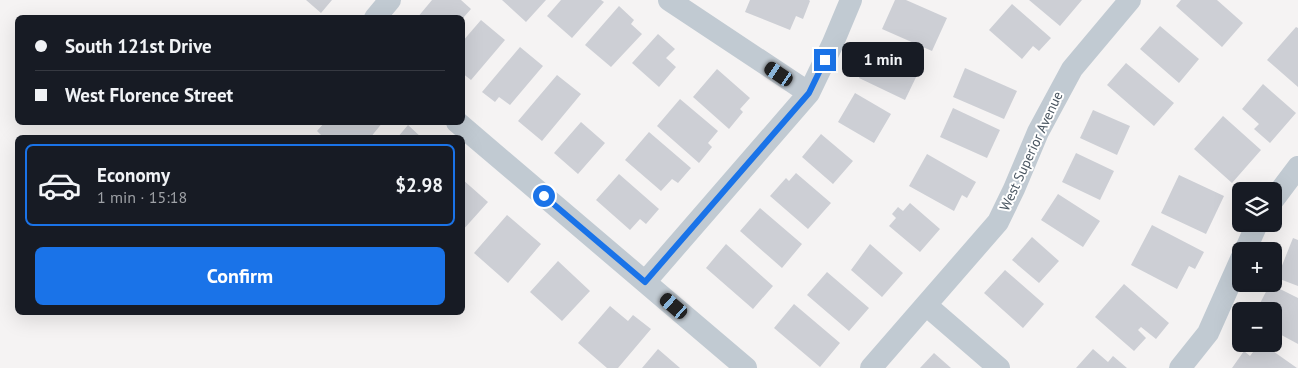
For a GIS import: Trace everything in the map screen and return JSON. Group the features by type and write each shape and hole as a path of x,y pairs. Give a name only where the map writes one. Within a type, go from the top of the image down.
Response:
{"street":[{"path":"378,15 390,0"},
{"path":"669,0 809,93"},
{"path":"645,282 809,93 851,0"},
{"name":"West Superior Avenue","path":"871,368 998,222 1038,132 1072,69 1130,0"},
{"path":"461,125 746,368"},
{"path":"1282,188 1298,167"},
{"path":"1180,368 1208,333 1232,279"},
{"path":"926,305 1000,368"}],"building":[{"path":"306,0 332,0 321,13"},
{"path":"432,0 461,0 471,9 465,16 420,15"},
{"path":"502,0 546,0 526,22"},
{"path":"561,0 601,0 604,2 572,38 547,16"},
{"path":"750,0 810,1 803,19 796,16 790,30 745,12"},
{"path":"895,0 906,0 947,18 932,51 882,29"},
{"path":"1029,0 1082,0 1060,26"},
{"path":"1181,0 1217,0 1243,23 1222,47 1176,6"},
{"path":"1012,4 1051,38 1039,51 1033,46 1022,59 989,30"},
{"path":"619,6 634,20 631,24 642,34 611,67 585,45"},
{"path":"481,20 505,40 471,80 465,75 465,39"},
{"path":"1160,26 1199,59 1179,83 1140,49"},
{"path":"1296,27 1298,28 1298,87 1267,60"},
{"path":"658,34 675,49 666,58 676,67 659,87 632,63"},
{"path":"520,47 543,66 510,105 499,97 495,102 482,92"},
{"path":"873,49 919,71 905,100 859,78"},
{"path":"1126,63 1174,103 1154,126 1107,85"},
{"path":"965,68 1017,91 1004,119 953,97"},
{"path":"717,69 750,98 740,109 743,112 729,129 693,97"},
{"path":"557,75 581,94 542,141 518,121"},
{"path":"1263,84 1296,113 1270,143 1254,129 1259,124 1242,109"},
{"path":"855,93 891,114 874,143 838,122"},
{"path":"680,99 718,131 708,143 712,147 699,163 657,126"},
{"path":"953,108 1000,130 987,158 940,137"},
{"path":"1093,110 1130,126 1117,155 1080,138"},
{"path":"1223,116 1261,150 1232,183 1194,149"},
{"path":"581,122 605,143 578,174 554,153"},
{"path":"322,125 381,125 372,135 321,135 317,131"},
{"path":"408,125 419,135 400,135"},
{"path":"649,132 691,168 678,183 672,179 661,191 625,160"},
{"path":"821,134 853,161 833,184 802,157"},
{"path":"1076,153 1114,171 1100,200 1062,182"},
{"path":"927,154 976,182 967,198 962,195 954,211 909,186"},
{"path":"796,173 831,203 808,229 770,196 786,178 789,181"},
{"path":"619,174 659,209 646,224 640,219 630,230 596,200"},
{"path":"1179,175 1224,196 1206,234 1161,213"},
{"path":"465,182 488,202 465,228"},
{"path":"1058,194 1100,221 1083,247 1041,220"},
{"path":"910,203 940,229 920,252 889,226 896,218 892,214 898,207 903,211"},
{"path":"760,208 802,244 782,268 740,231"},
{"path":"507,215 541,244 508,283 474,253"},
{"path":"1152,225 1204,252 1195,269 1189,266 1177,289 1131,265"},
{"path":"1032,237 1059,261 1039,283 1012,260"},
{"path":"1293,238 1298,240 1298,286 1282,280 1282,266"},
{"path":"726,244 773,286 753,309 706,268"},
{"path":"870,244 903,273 882,297 851,270"},
{"path":"558,261 590,291 562,321 530,292"},
{"path":"1005,270 1044,304 1023,328 984,293"},
{"path":"827,272 869,308 849,331 807,295"},
{"path":"1124,284 1169,323 1156,339 1141,327 1138,330 1146,338 1134,351 1095,317"},
{"path":"1282,290 1298,298 1298,344 1282,335 1282,302 1261,302 1266,292 1282,292"},
{"path":"794,304 840,343 820,367 774,328"},
{"path":"610,306 628,321 633,315 651,329 618,368 607,368 578,343"},
{"path":"658,349 680,368 642,368"},
{"path":"1093,349 1108,362 1113,356 1127,368 1076,368"},
{"path":"1243,352 1250,356 1253,352 1274,352 1297,368 1232,368"},
{"path":"934,353 951,368 920,368"}],"route":[{"path":"544,196 645,282 809,93 825,60"}]}
